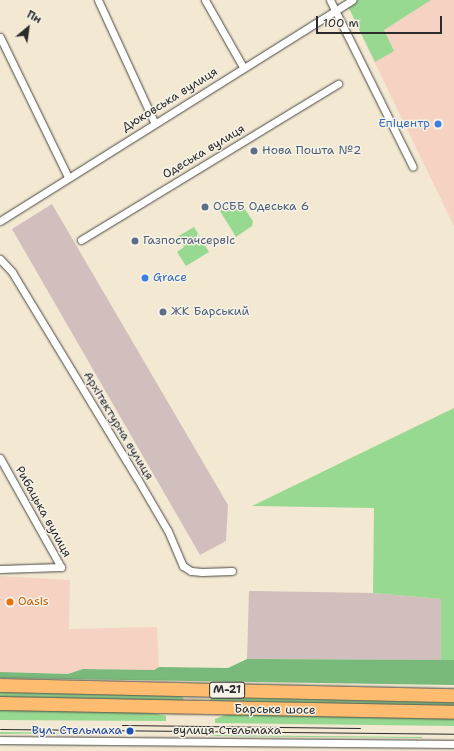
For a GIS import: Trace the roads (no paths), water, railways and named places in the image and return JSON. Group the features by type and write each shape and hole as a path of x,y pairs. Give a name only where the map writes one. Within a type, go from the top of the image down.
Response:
{"highway":[{"name":"М-21","path":"0,685 454,695"},
{"path":"198,690 198,708"},
{"name":"Барське шосе","path":"0,703 454,712"}],"street":[{"path":"98,0 154,122"},
{"path":"205,0 243,67"},
{"path":"330,0 334,11 413,167"},
{"name":"Дюковська вулиця","path":"0,221 154,122 352,0"},
{"path":"0,37 68,177"},
{"name":"Одеська вулиця","path":"81,240 338,84"},
{"name":"Архітектурна вулиця","path":"0,259 12,272 137,478 168,531 183,566 191,571 232,571"},
{"name":"Рибацька вулиця","path":"0,458 61,567 0,569"},
{"name":"вулиця Стельмаха","path":"0,740 454,744"}],"tram line":[{"path":"122,725 360,728"},
{"path":"0,729 454,734"}],"place":[{"name":"Епіцентр","path":"438,124"},
{"name":"Нова Пошта №2","path":"254,151"},
{"name":"ОСББ Одеська 6","path":"205,207"},
{"name":"Газпостачсервіс","path":"135,241"},
{"name":"Grace","path":"145,278"},
{"name":"ЖК Барський","path":"163,312"},
{"name":"Oasis","path":"10,602"},
{"name":"Вул. Стельмаха","path":"130,731"}]}
